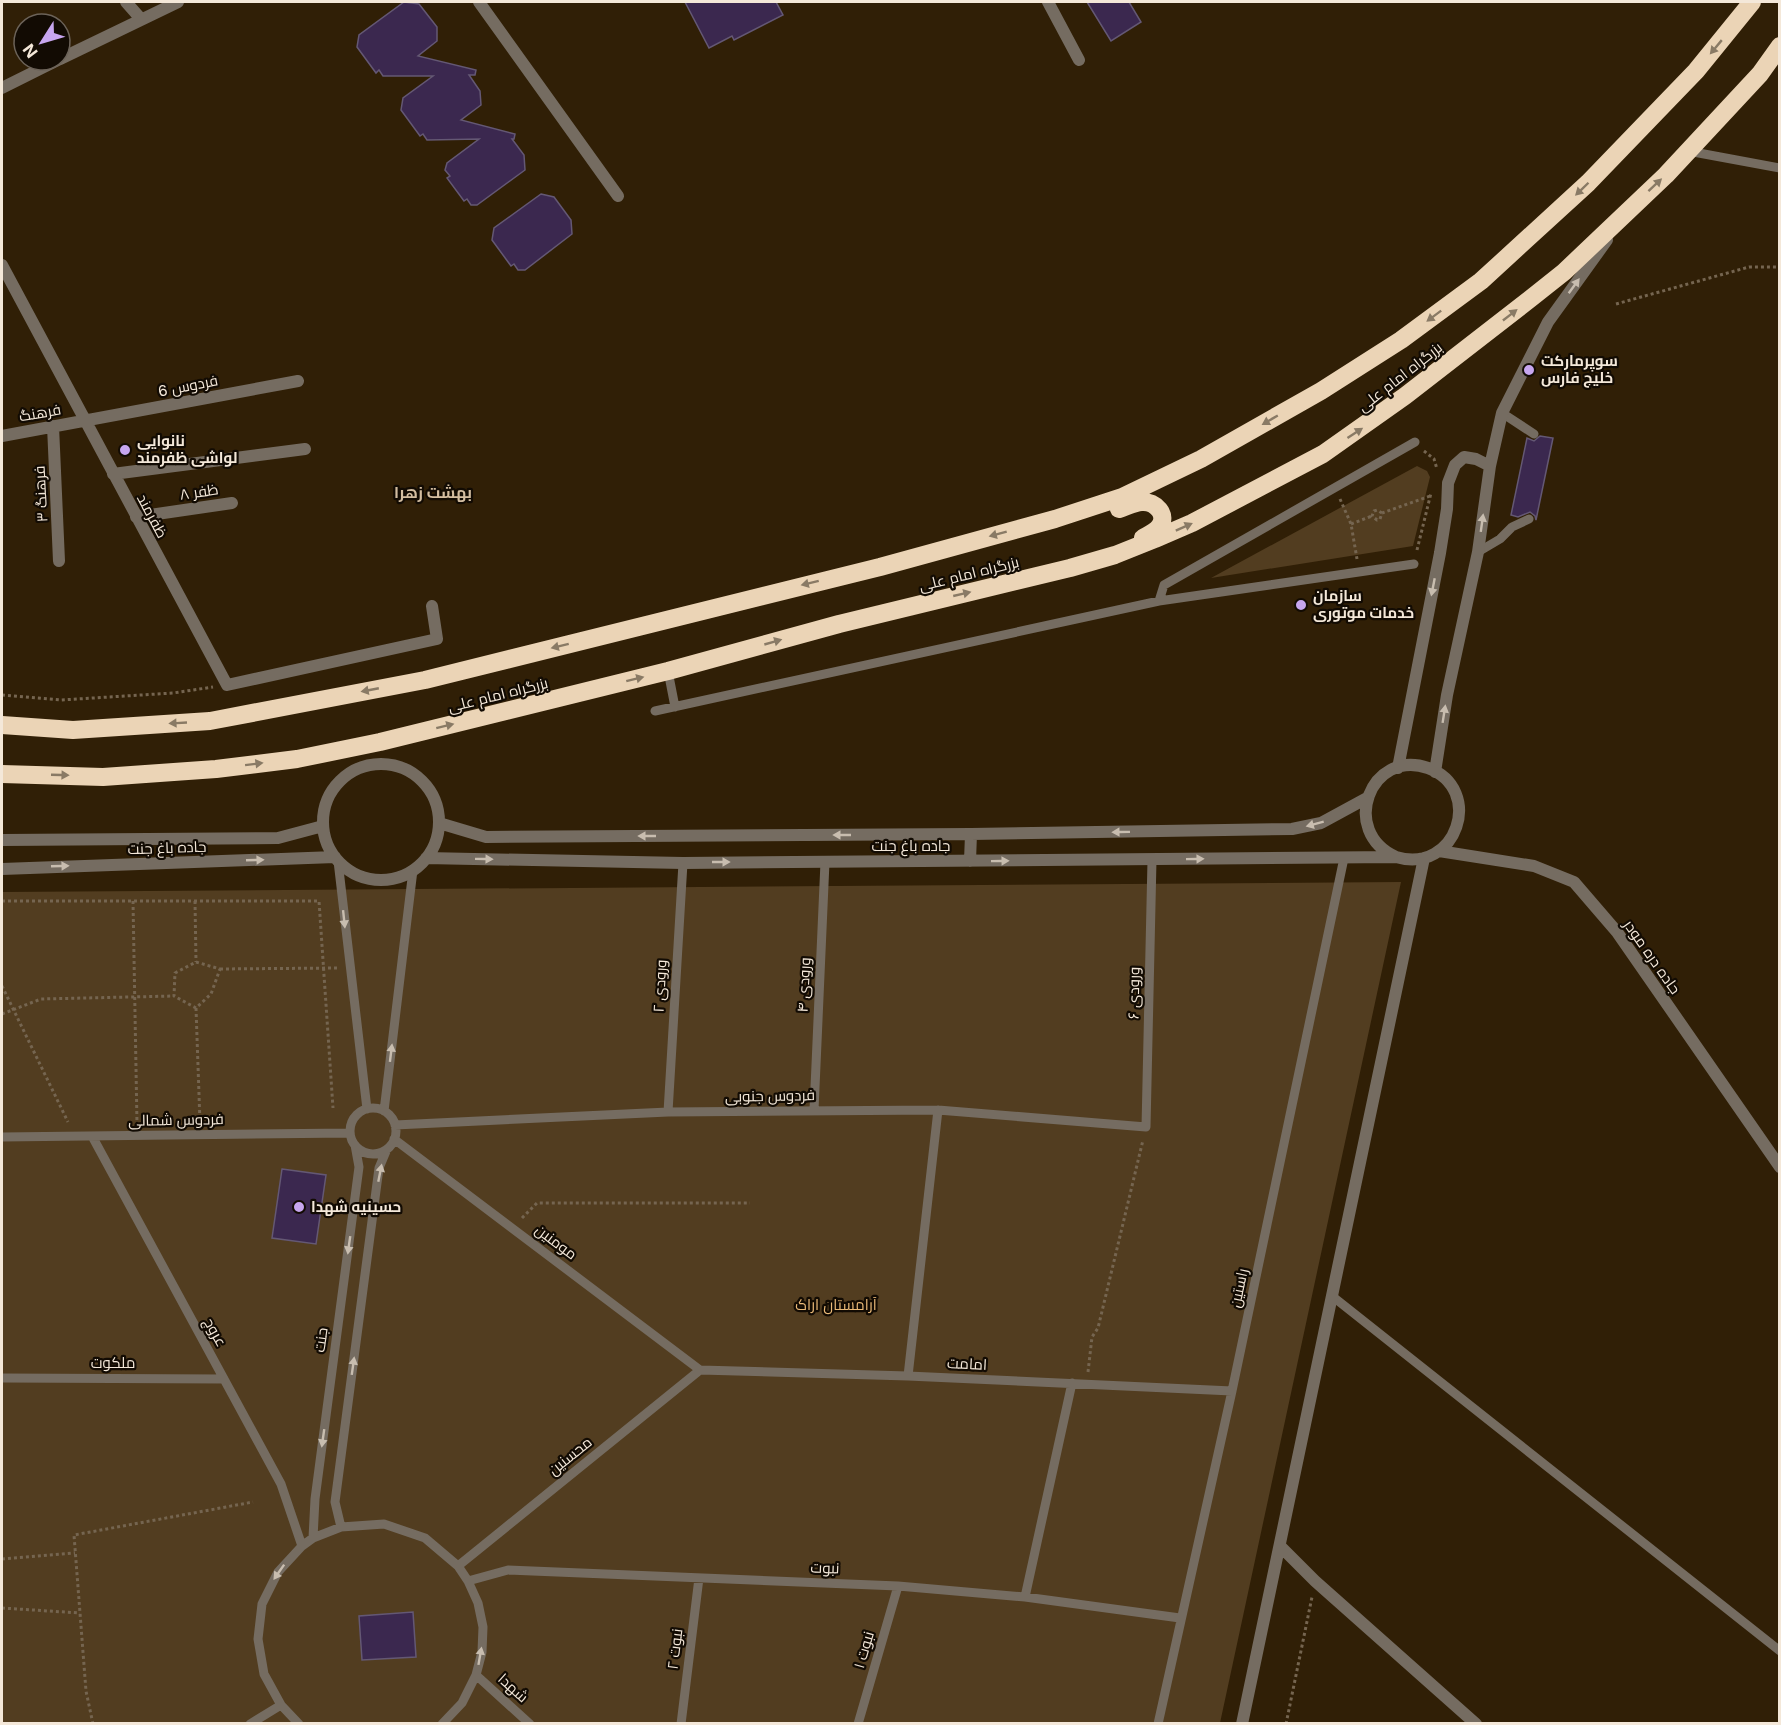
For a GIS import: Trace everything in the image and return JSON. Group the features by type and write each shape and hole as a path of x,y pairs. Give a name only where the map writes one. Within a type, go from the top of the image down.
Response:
{"highway":[{"name":"بزرگراه امام علی","path":"2,725 73,730 210,722 425,680 880,567 1055,519 1122,497 1201,459 1321,391 1401,340 1481,281 1588,183 1696,71 1752,2"},
{"name":"بزرگراه امام علی","path":"2,774 103,777 216,769 297,759 380,742 669,671 839,624 1115,555 1192,523 1323,454 1405,396 1564,272 1688,151 1760,74 1779,46"},
{"path":"1055,519 1084,518 1143,502 1158,507 1162,514 1161,524 1154,532 1070,568"}],"street":[{"path":"126,2 141,19"},
{"path":"72,53 178,2"},
{"path":"479,2 618,196"},
{"path":"1048,2 1079,60"},
{"path":"2,88 33,72"},
{"path":"1435,772 1448,695 1478,552 1490,466 1502,413 1548,322 1629,210"},
{"name":"ظفرمند","path":"2,265 227,685"},
{"name":"فردوس 6","path":"85,420 298,381"},
{"name":"فرهنگ","path":"2,436 85,420"},
{"name":"فرهنگ ۳","path":"52,426 59,561"},
{"path":"113,474 305,449"},
{"path":"1398,768 1448,509 1448,483 1455,465 1464,458 1476,459 1490,466"},
{"name":"ظفر ۸","path":"136,517 231,503"},
{"path":"227,685 437,639 432,606"},
{"path":"379,764 390,764 405,769 423,782 435,801 439,823 434,844 426,858 413,870 393,878 372,879 356,874 336,859 327,842 324,826 325,804 336,785 352,771 379,764"},
{"path":"1414,766 1435,772 1454,792 1459,813 1453,835 1439,851 1424,858 1413,860 1396,857 1382,849 1371,836 1366,820 1367,798 1379,779 1398,768 1414,766"},
{"name":"جاده باغ جنت","path":"439,823 486,837 970,834 1292,829 1321,823 1367,798"},
{"name":"جاده باغ جنت","path":"2,840 278,837 324,826"},
{"path":"970,834 970,861"},
{"name":"جاده دره مودر","path":"1439,851 1534,866 1574,882 1617,932 1779,1167"},
{"name":"جاده باغ جنت","path":"426,858 683,863 1396,857"},
{"path":"1242,1724 1424,858"},
{"name":"جاده باغ جنت","path":"2,868 336,859"},
{"path":"1280,1546 1315,1581 1476,1724"}],"lane":[{"path":"1688,151 1779,168"},
{"path":"1502,413 1534,434"},
{"path":"1159,601 1164,585 1415,442"},
{"path":"1478,552 1500,539 1512,527 1529,519"},
{"path":"655,711 1159,601 1414,564"},
{"path":"669,671 675,707"},
{"name":"راستین","path":"1158,1724 1232,1391 1344,858"},
{"path":"336,859 367,1109"},
{"name":"ورودی ۶","path":"1146,1127 1152,860"},
{"name":"ورودی ۴","path":"814,1110 825,862"},
{"name":"ورودی ۲","path":"668,1112 683,863"},
{"path":"384,1111 413,870"},
{"path":"341,1527 335,1502 380,1168 387,1149 394,1139 395,1125 384,1111 375,1109 367,1109 354,1118 350,1133 355,1145 370,1154 387,1149"},
{"path":"908,1376 938,1110"},
{"name":"فردوس جنوبی","path":"395,1125 668,1112 938,1110 1146,1127"},
{"name":"فردوس شمالی","path":"2,1137 350,1133"},
{"name":"عروج","path":"92,1136 281,1484 302,1546"},
{"name":"مومنین","path":"394,1139 700,1370"},
{"name":"جنت","path":"314,1539 315,1499 359,1167 355,1145"},
{"path":"1332,1296 1779,1651"},
{"name":"امامت","path":"700,1370 908,1376 1232,1391"},
{"name":"محسنین","path":"458,1566 700,1370"},
{"name":"ملکوت","path":"2,1378 224,1379"},
{"path":"1025,1597 1072,1383"},
{"path":"299,1724 281,1705 264,1674 258,1639 262,1604 278,1572 302,1546 341,1527 384,1524 425,1538 458,1566 478,1603 483,1627 482,1652 476,1675 462,1703 442,1724"},
{"name":"نبوت","path":"468,1581 508,1570 898,1586 1025,1597 1180,1618"},
{"name":"نبوت ۲","path":"681,1724 699,1578"},
{"name":"نبوت ۱","path":"858,1724 898,1586"},
{"name":"شهدا","path":"476,1675 530,1724"},
{"path":"250,1724 281,1705"}],"path":[{"path":"1616,304 1749,267 1779,267"},
{"path":"1415,442 1434,459 1437,467 1435,477"},
{"path":"1414,564 1433,486"},
{"path":"1336,489 1351,524 1360,572"},
{"path":"1351,524 1372,516 1374,511 1380,510 1382,513 1430,496"},
{"path":"2,695 61,700 172,693 227,685"},
{"path":"2,901 319,901 333,1108"},
{"path":"133,901 137,1136"},
{"path":"195,901 196,962"},
{"path":"174,996 175,973 196,962 220,969 349,967"},
{"path":"201,1135 196,1008 211,994 220,969"},
{"path":"2,986 75,1137"},
{"path":"2,1014 41,999 174,996 196,1008"},
{"path":"1086,1384 1092,1337 1098,1328 1146,1127"},
{"path":"512,1228 537,1203 750,1203"},
{"path":"93,1724 86,1691 74,1535 253,1502"},
{"path":"2,1559 75,1553"},
{"path":"1286,1724 1315,1581"},
{"path":"2,1608 80,1613"}],"green space":[{"path":"1417,466 1427,471 1430,477 1413,546 1211,578"},
{"name":"آرامستان اراک","path":"1401,882 1220,1723 2,1723 2,892"}],"building":[{"path":"404,2 419,4 437,27 437,41 418,56 476,70 475,75 469,75 480,91 481,105 461,120 515,134 512,139 524,155 525,170 477,205 471,205 467,199 464,201 447,178 450,176 445,170 447,163 479,139 427,140 423,134 420,136 401,110 403,98 433,76 383,76 379,70 376,73 357,47 359,35"},
{"path":"685,2 776,2 783,15 734,40 732,36 709,48"},
{"path":"1087,2 1129,2 1141,22 1111,41"},
{"path":"541,194 554,197 571,220 572,234 525,270 518,270 514,264 511,266 492,240 494,228"},
{"path":"1540,436 1553,438 1536,520 1530,512 1518,517 1511,515 1527,438 1534,441"},
{"name":"حسینیه شهدا","path":"282,1169 326,1175 316,1244 272,1238"},
{"path":"413,1612 416,1657 362,1660 359,1616"}],"place":[{"name":"سوپرمارکت خلیج فارس","path":"1529,370"},
{"name":"نانوایی لواشی ظفرمند","path":"125,450"},
{"name":"سازمان خدمات موتوری","path":"1301,605"},
{"name":"حسینیه شهدا","path":"299,1207"}],"district":[{"name":"بهشت زهرا","path":"433,492"}]}
